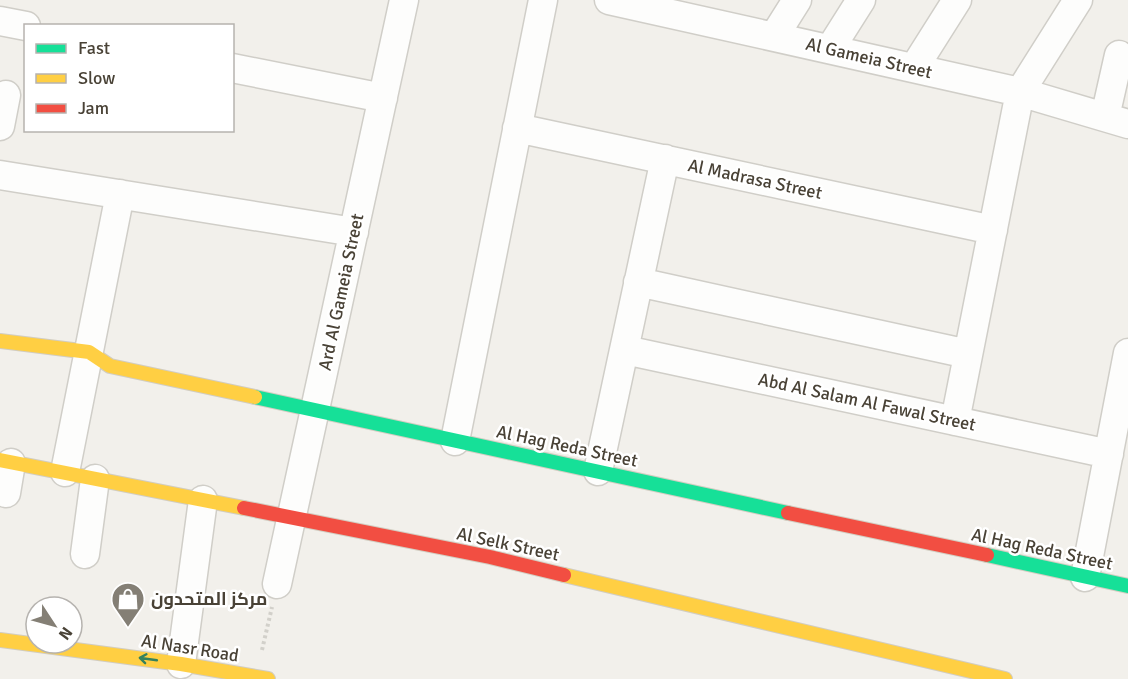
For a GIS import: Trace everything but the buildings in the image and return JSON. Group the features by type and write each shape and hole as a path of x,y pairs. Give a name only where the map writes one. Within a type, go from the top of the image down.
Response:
{"main road":[{"name":"Al Hag Reda Street","path":"0,341 89,352 110,366 1128,586"},
{"name":"Al Selk Street","path":"5,461 490,557 1005,679"},
{"name":"Al Nasr Road","path":"0,640 181,664 262,678"}],"street":[{"name":"Ard Al Gameia Street","path":"274,594 404,0"},
{"path":"455,441 543,0"},
{"name":"Al Gameia Street","path":"609,0 693,8 830,50 1020,92 1116,121"},
{"path":"775,35 797,0"},
{"path":"830,50 861,0"},
{"path":"914,68 957,0"},
{"path":"955,421 1020,92 1078,0"},
{"path":"0,21 24,27"},
{"path":"1116,121 1119,55"},
{"path":"234,68 382,98"},
{"path":"0,126 6,96"},
{"name":"Al Madrasa Street","path":"518,128 993,230"},
{"path":"598,471 665,159"},
{"path":"0,175 354,232"},
{"path":"65,472 120,194"},
{"path":"639,282 968,354"},
{"name":"Abd Al Salam Al Fawal Street","path":"625,350 1108,454"},
{"path":"1085,577 1128,353"},
{"path":"5,461 6,493"},
{"path":"85,554 95,479"},
{"path":"181,664 203,500"}],"path":[{"path":"262,678 274,594"}],"traffic: fast":[{"path":"255,397 788,513"},
{"path":"987,555 1128,586"}],"traffic: slow":[{"path":"0,341 89,352 110,366 255,397"},
{"path":"0,460 244,508"},
{"path":"564,575 1005,679"},
{"path":"0,640 181,664 268,679"}],"traffic: jam":[{"path":"244,508 490,557 564,575"},
{"path":"788,513 987,555"}],"place":[{"name":"مركز المتحدون","path":"128,628"}]}
